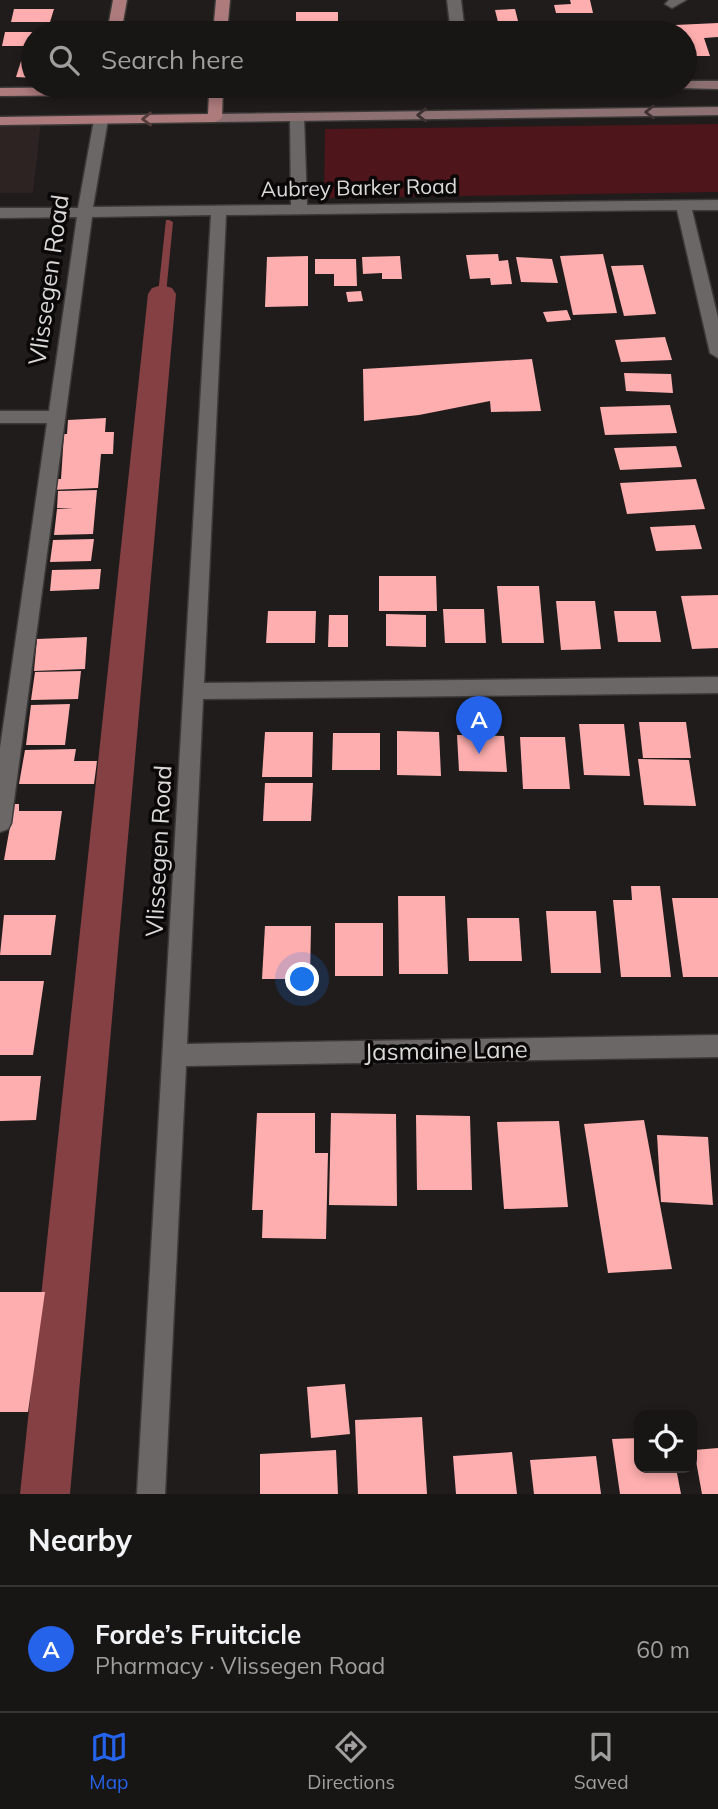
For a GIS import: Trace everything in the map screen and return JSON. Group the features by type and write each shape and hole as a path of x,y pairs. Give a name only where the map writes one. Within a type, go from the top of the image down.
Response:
{"main road":[{"path":"116,21 120,0"},
{"path":"221,21 223,0"},
{"path":"697,85 718,85"},
{"path":"0,92 21,91"},
{"path":"101,120 105,98"},
{"path":"215,98 215,118"},
{"path":"0,121 718,111"}],"street":[{"path":"454,0 457,21"},
{"path":"297,117 299,210"},
{"name":"Vlissegen Road","path":"0,823 85,212 101,120"},
{"path":"683,205 718,353"},
{"name":"Aubrey Barker Road","path":"0,213 718,205"},
{"name":"Vlissegen Road","path":"151,1494 219,210"},
{"path":"0,417 56,417"},
{"path":"0,674 21,672"},
{"path":"193,691 718,685"},
{"name":"Jasmaine Lane","path":"174,1055 718,1046"}],"shaded area":[{"path":"41,121 33,193 0,193 0,122"},
{"path":"718,124 718,192 324,198 325,129"}],"building":[{"path":"570,0 590,0 593,13 556,13 554,5 571,4"},
{"path":"14,9 54,9 50,21 11,22"},
{"path":"515,9 518,21 498,21 495,10"},
{"path":"296,12 338,12 338,21 296,21"},
{"path":"718,23 718,37 704,38 710,56 697,56 697,24"},
{"path":"5,32 21,32 21,46 2,46"},
{"path":"21,61 21,77 16,77"},
{"path":"498,254 499,261 508,260 512,284 491,285 490,278 470,279 466,255"},
{"path":"603,254 617,313 573,315 560,256"},
{"path":"308,256 308,306 265,307 267,257"},
{"path":"400,256 402,279 382,279 382,273 363,274 362,257"},
{"path":"516,257 552,259 558,283 521,282"},
{"path":"315,259 356,259 357,286 334,286 334,274 315,274"},
{"path":"643,265 656,314 624,316 611,266"},
{"path":"361,291 363,301 348,302 346,292"},
{"path":"567,310 571,320 547,322 543,312"},
{"path":"665,337 672,360 621,362 615,340"},
{"path":"532,359 541,411 491,412 490,401 419,415 364,421 363,369"},
{"path":"624,373 671,374 673,393 626,391"},
{"path":"670,405 677,433 605,435 600,407"},
{"path":"106,418 105,432 114,432 113,454 101,454 98,488 50,490 52,479 61,479 64,434 67,434 68,420"},
{"path":"676,446 682,467 620,470 614,448"},
{"path":"696,479 705,509 627,514 620,483"},
{"path":"97,490 93,534 54,535 57,509 73,509 57,508 58,491"},
{"path":"695,525 702,549 656,551 650,527"},
{"path":"94,539 91,561 50,562 53,540"},
{"path":"101,569 99,589 50,591 52,570"},
{"path":"379,576 436,576 437,611 379,611"},
{"path":"497,586 539,586 544,643 502,643"},
{"path":"718,595 718,648 692,649 681,596"},
{"path":"556,601 595,601 601,649 561,650"},
{"path":"443,609 484,609 486,643 445,643"},
{"path":"268,611 316,611 315,643 266,643"},
{"path":"614,611 656,611 661,642 618,642"},
{"path":"386,614 426,615 426,647 386,646"},
{"path":"329,615 348,615 348,647 328,647"},
{"path":"87,637 85,669 34,671 37,639"},
{"path":"81,671 78,699 31,700 35,672"},
{"path":"70,704 65,745 26,745 31,705"},
{"path":"639,722 686,722 691,758 643,758"},
{"path":"579,724 624,724 630,776 584,775"},
{"path":"397,731 439,732 441,776 397,775"},
{"path":"265,732 313,732 312,777 262,777"},
{"path":"333,733 380,733 380,770 332,770"},
{"path":"457,735 504,736 507,772 459,771"},
{"path":"520,737 565,737 570,789 523,789"},
{"path":"76,749 74,761 97,761 94,784 19,784 25,750"},
{"path":"638,759 689,760 696,806 644,805"},
{"path":"265,783 313,783 311,821 263,821"},
{"path":"5,804 19,804 19,811 62,811 55,860 4,860 11,821"},
{"path":"631,886 660,886 671,977 621,977 613,900 632,900"},
{"path":"398,896 445,896 448,974 399,974"},
{"path":"672,898 718,898 718,977 683,977"},
{"path":"546,911 596,911 601,973 551,973"},
{"path":"4,915 56,915 51,955 0,955"},
{"path":"467,918 519,918 522,961 469,961"},
{"path":"335,923 383,923 383,976 335,976"},
{"path":"265,926 311,926 310,979 262,979"},
{"path":"0,981 44,981 33,1055 0,1055"},
{"path":"0,1076 41,1076 36,1120 0,1121"},
{"path":"257,1113 315,1113 315,1153 328,1153 326,1239 262,1238 263,1210 252,1210"},
{"path":"331,1113 396,1114 397,1206 329,1205"},
{"path":"416,1115 470,1116 472,1190 417,1190"},
{"path":"644,1120 672,1269 608,1273 584,1124"},
{"path":"559,1121 568,1207 504,1209 497,1122"},
{"path":"657,1135 708,1137 713,1205 661,1202"},
{"path":"0,1292 45,1292 28,1412 0,1412"},
{"path":"345,1384 350,1434 311,1438 307,1387"},
{"path":"422,1417 427,1494 358,1494 355,1420"},
{"path":"634,1438 634,1473 677,1473 681,1494 620,1494 612,1439"},
{"path":"718,1448 718,1494 702,1494 697,1450"},
{"path":"336,1450 338,1494 260,1494 260,1454"},
{"path":"512,1452 517,1494 456,1494 453,1456"},
{"path":"596,1456 601,1494 534,1494 530,1460"}],"waterway":[{"path":"162,294 169,222"},
{"path":"45,1494 162,294"}],"place":[{"name":"Forde’s Fruitcicle","path":"479,754"}]}
